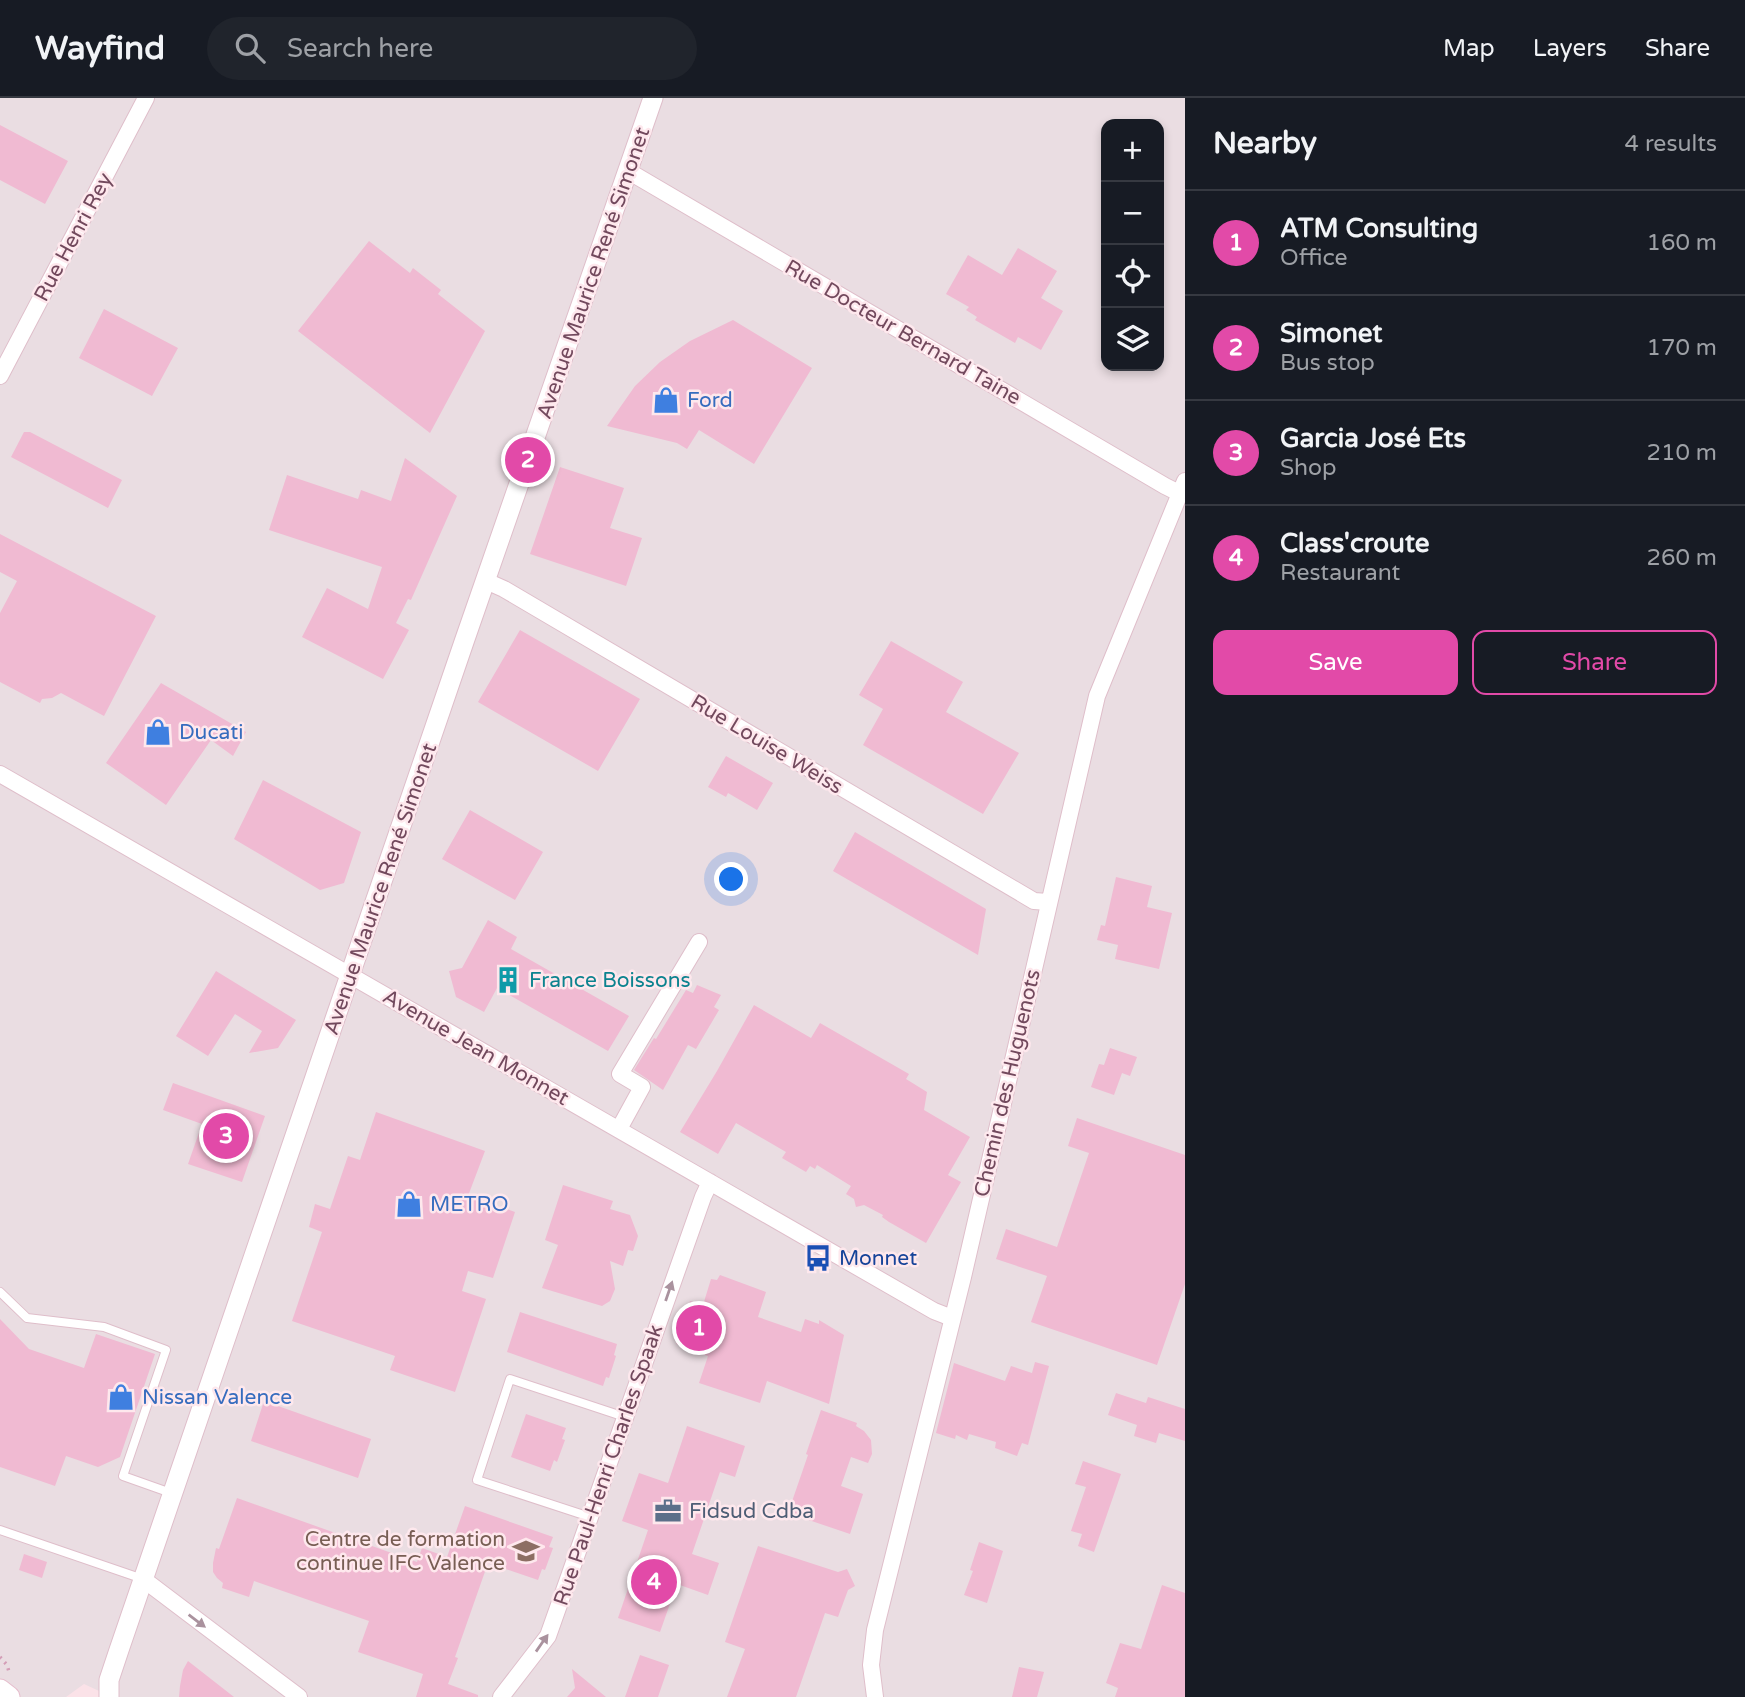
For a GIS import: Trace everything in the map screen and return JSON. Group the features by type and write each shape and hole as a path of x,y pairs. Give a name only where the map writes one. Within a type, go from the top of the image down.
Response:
{"main road":[{"path":"0,1690 9,1697"}],"street":[{"name":"Rue Henri Rey","path":"0,376 146,98"},
{"name":"Avenue Maurice René Simonet","path":"96,1697 109,1688 172,1494 653,98"},
{"name":"Rue Docteur Bernard Taine","path":"628,171 1153,480 1182,487"},
{"name":"Chemin des Huguenots","path":"875,1697 871,1665 875,1630 952,1318 1097,696 1182,487"},
{"name":"Rue Louise Weiss","path":"486,581 504,589 1034,901 1048,902"},
{"name":"Avenue Jean Monnet","path":"0,774 934,1311 952,1318"},
{"path":"619,1129 642,1087 620,1074 699,942"},
{"name":"Rue Paul-Henri Charles Spaak","path":"501,1697 548,1636 710,1182"},
{"path":"143,1579 299,1697"}],"lane":[{"path":"0,1292 27,1318 104,1327 166,1350 123,1476 172,1494"},
{"path":"590,1517 477,1480 510,1379 625,1417"},
{"path":"0,1530 143,1579"}],"shaded area":[{"path":"0,98 1185,98 1185,1697 112,1697 84,1684 66,1697 0,1697"}],"building":[{"path":"0,125 68,161 45,204 0,180"},
{"path":"369,241 410,273 413,268 441,290 438,294 485,331 430,433 298,331"},
{"path":"1018,248 1057,271 1041,298 1063,311 1041,350 1018,337 1015,343 975,320 977,317 966,310 969,307 946,294 968,255 1002,275"},
{"path":"104,309 178,348 152,396 79,358"},
{"path":"733,320 812,368 754,464 699,430 687,449 677,443 607,426 635,386 660,362 690,341"},
{"path":"24,432 30,432 122,480 108,508 11,457"},
{"path":"405,458 457,496 411,600 408,599 396,623 409,630 383,679 302,637 327,588 368,609 382,567 269,530 287,475 358,499 361,490 391,501"},
{"path":"560,467 624,488 610,528 642,538 626,586 530,554"},
{"path":"0,534 156,616 104,716 61,693 42,699 40,703 0,682 0,613 17,581 0,572"},
{"path":"520,630 640,699 598,771 478,702"},
{"path":"891,641 963,682 946,712 1019,753 983,814 863,745 883,709 859,695"},
{"path":"161,683 246,732 233,756 211,740 166,805 106,763"},
{"path":"726,756 773,783 757,810 728,793 726,797 708,787"},
{"path":"263,780 361,832 344,883 320,890 234,839"},
{"path":"470,810 543,852 515,900 442,859"},
{"path":"855,832 986,909 978,955 833,871"},
{"path":"1116,877 1152,886 1147,907 1172,913 1159,969 1115,959 1118,945 1097,940 1101,925 1105,926"},
{"name":"France Boissons","path":"488,920 517,937 511,949 629,1016 608,1051 497,988 484,1012 456,997 449,971 462,968"},
{"path":"216,971 296,1020 278,1048 249,1053 262,1031 235,1014 208,1056 176,1036"},
{"path":"697,985 721,995 714,1007 719,1010 696,1049 688,1045 663,1090 634,1070 686,990 693,993"},
{"path":"754,1005 811,1038 820,1023 909,1074 906,1079 927,1092 924,1110 970,1137 948,1175 961,1182 926,1243 864,1205 856,1207 854,1199 846,1194 851,1186 817,1165 815,1169 810,1166 806,1172 782,1158 786,1152 736,1123 718,1154 680,1132"},
{"path":"1110,1048 1137,1057 1130,1076 1122,1073 1114,1095 1091,1087 1099,1064 1104,1065"},
{"path":"173,1083 265,1116 242,1182 188,1164 202,1124 163,1110"},
{"path":"376,1112 485,1151 468,1196 515,1212 493,1278 468,1271 462,1291 486,1299 455,1392 390,1370 395,1356 292,1321 322,1232 309,1227 315,1204 330,1209 348,1156 360,1160"},
{"path":"1077,1118 1185,1155 1185,1284 1157,1365 1031,1322 1047,1276 996,1259 1006,1229 1057,1247 1089,1153 1068,1146"},
{"path":"563,1185 613,1201 610,1209 630,1215 638,1236 633,1251 628,1250 623,1266 610,1261 615,1289 610,1301 602,1306 542,1288 558,1245 545,1240"},
{"path":"720,1275 766,1292 758,1317 801,1332 805,1319 819,1324 819,1320 844,1335 829,1404 767,1381 760,1403 699,1383 708,1356 676,1344 690,1301 703,1305 711,1279 717,1280"},
{"path":"520,1312 617,1344 609,1378 606,1377 603,1386 507,1352"},
{"path":"0,1319 29,1349 84,1368 96,1334 155,1354 120,1457 98,1467 66,1456 55,1486 0,1467"},
{"path":"1035,1362 1049,1366 1028,1445 1022,1443 1017,1456 995,1448 996,1442 969,1434 967,1440 956,1435 955,1439 936,1433 954,1363 1005,1381 1011,1366 1032,1373"},
{"path":"1116,1393 1146,1403 1148,1397 1185,1409 1185,1441 1159,1433 1156,1443 1134,1436 1137,1425 1108,1415"},
{"path":"264,1401 371,1439 358,1478 251,1441"},
{"path":"821,1410 857,1423 856,1426 871,1440 872,1454 868,1463 851,1457 841,1486 863,1494 850,1534 788,1513"},
{"path":"526,1414 566,1428 562,1439 565,1440 557,1462 554,1460 550,1471 511,1457"},
{"path":"687,1426 745,1446 735,1477 720,1472 692,1554 719,1563 708,1595 677,1584 660,1632 618,1618 648,1530 622,1521 639,1473 668,1483"},
{"path":"1083,1461 1121,1474 1094,1552 1078,1546 1082,1534 1071,1531 1086,1487 1075,1484"},
{"path":"237,1498 417,1562 422,1548 447,1557 465,1506 553,1537 549,1547 553,1548 538,1580 488,1563 448,1684 478,1697 416,1697 423,1674 358,1652 369,1621 254,1581 249,1597 222,1588 223,1583 213,1572 213,1563 216,1548 219,1549"},
{"path":"979,1542 1003,1551 987,1603 964,1595 973,1571 970,1570"},
{"path":"758,1546 838,1572 847,1569 855,1586 848,1590 838,1617 825,1613 796,1697 727,1697 745,1649 725,1642"},
{"path":"24,1554 47,1562 42,1578 19,1570"},
{"path":"1162,1585 1185,1593 1185,1697 1115,1697 1118,1688 1106,1683 1120,1643 1141,1649"},
{"path":"640,1655 669,1665 658,1697 625,1697"},
{"path":"188,1661 234,1697 179,1697 183,1670"},
{"path":"1019,1667 1044,1672 1037,1697 1012,1697"},
{"path":"572,1669 606,1697 567,1697 575,1688"}],"place":[{"name":"Ford","path":"666,400"},
{"name":"Simonet","path":"528,460"},
{"name":"Ducati","path":"158,732"},
{"name":"France Boissons","path":"508,980"},
{"name":"Garcia José Ets","path":"226,1136"},
{"name":"METRO","path":"409,1204"},
{"name":"Monnet","path":"818,1258"},
{"name":"ATM Consulting","path":"699,1328"},
{"name":"Nissan Valence","path":"121,1397"},
{"name":"Fidsud Cdba","path":"668,1511"},
{"name":"Centre de formation continue IFC Valence","path":"526,1551"},
{"name":"Class'croute","path":"654,1582"}]}
